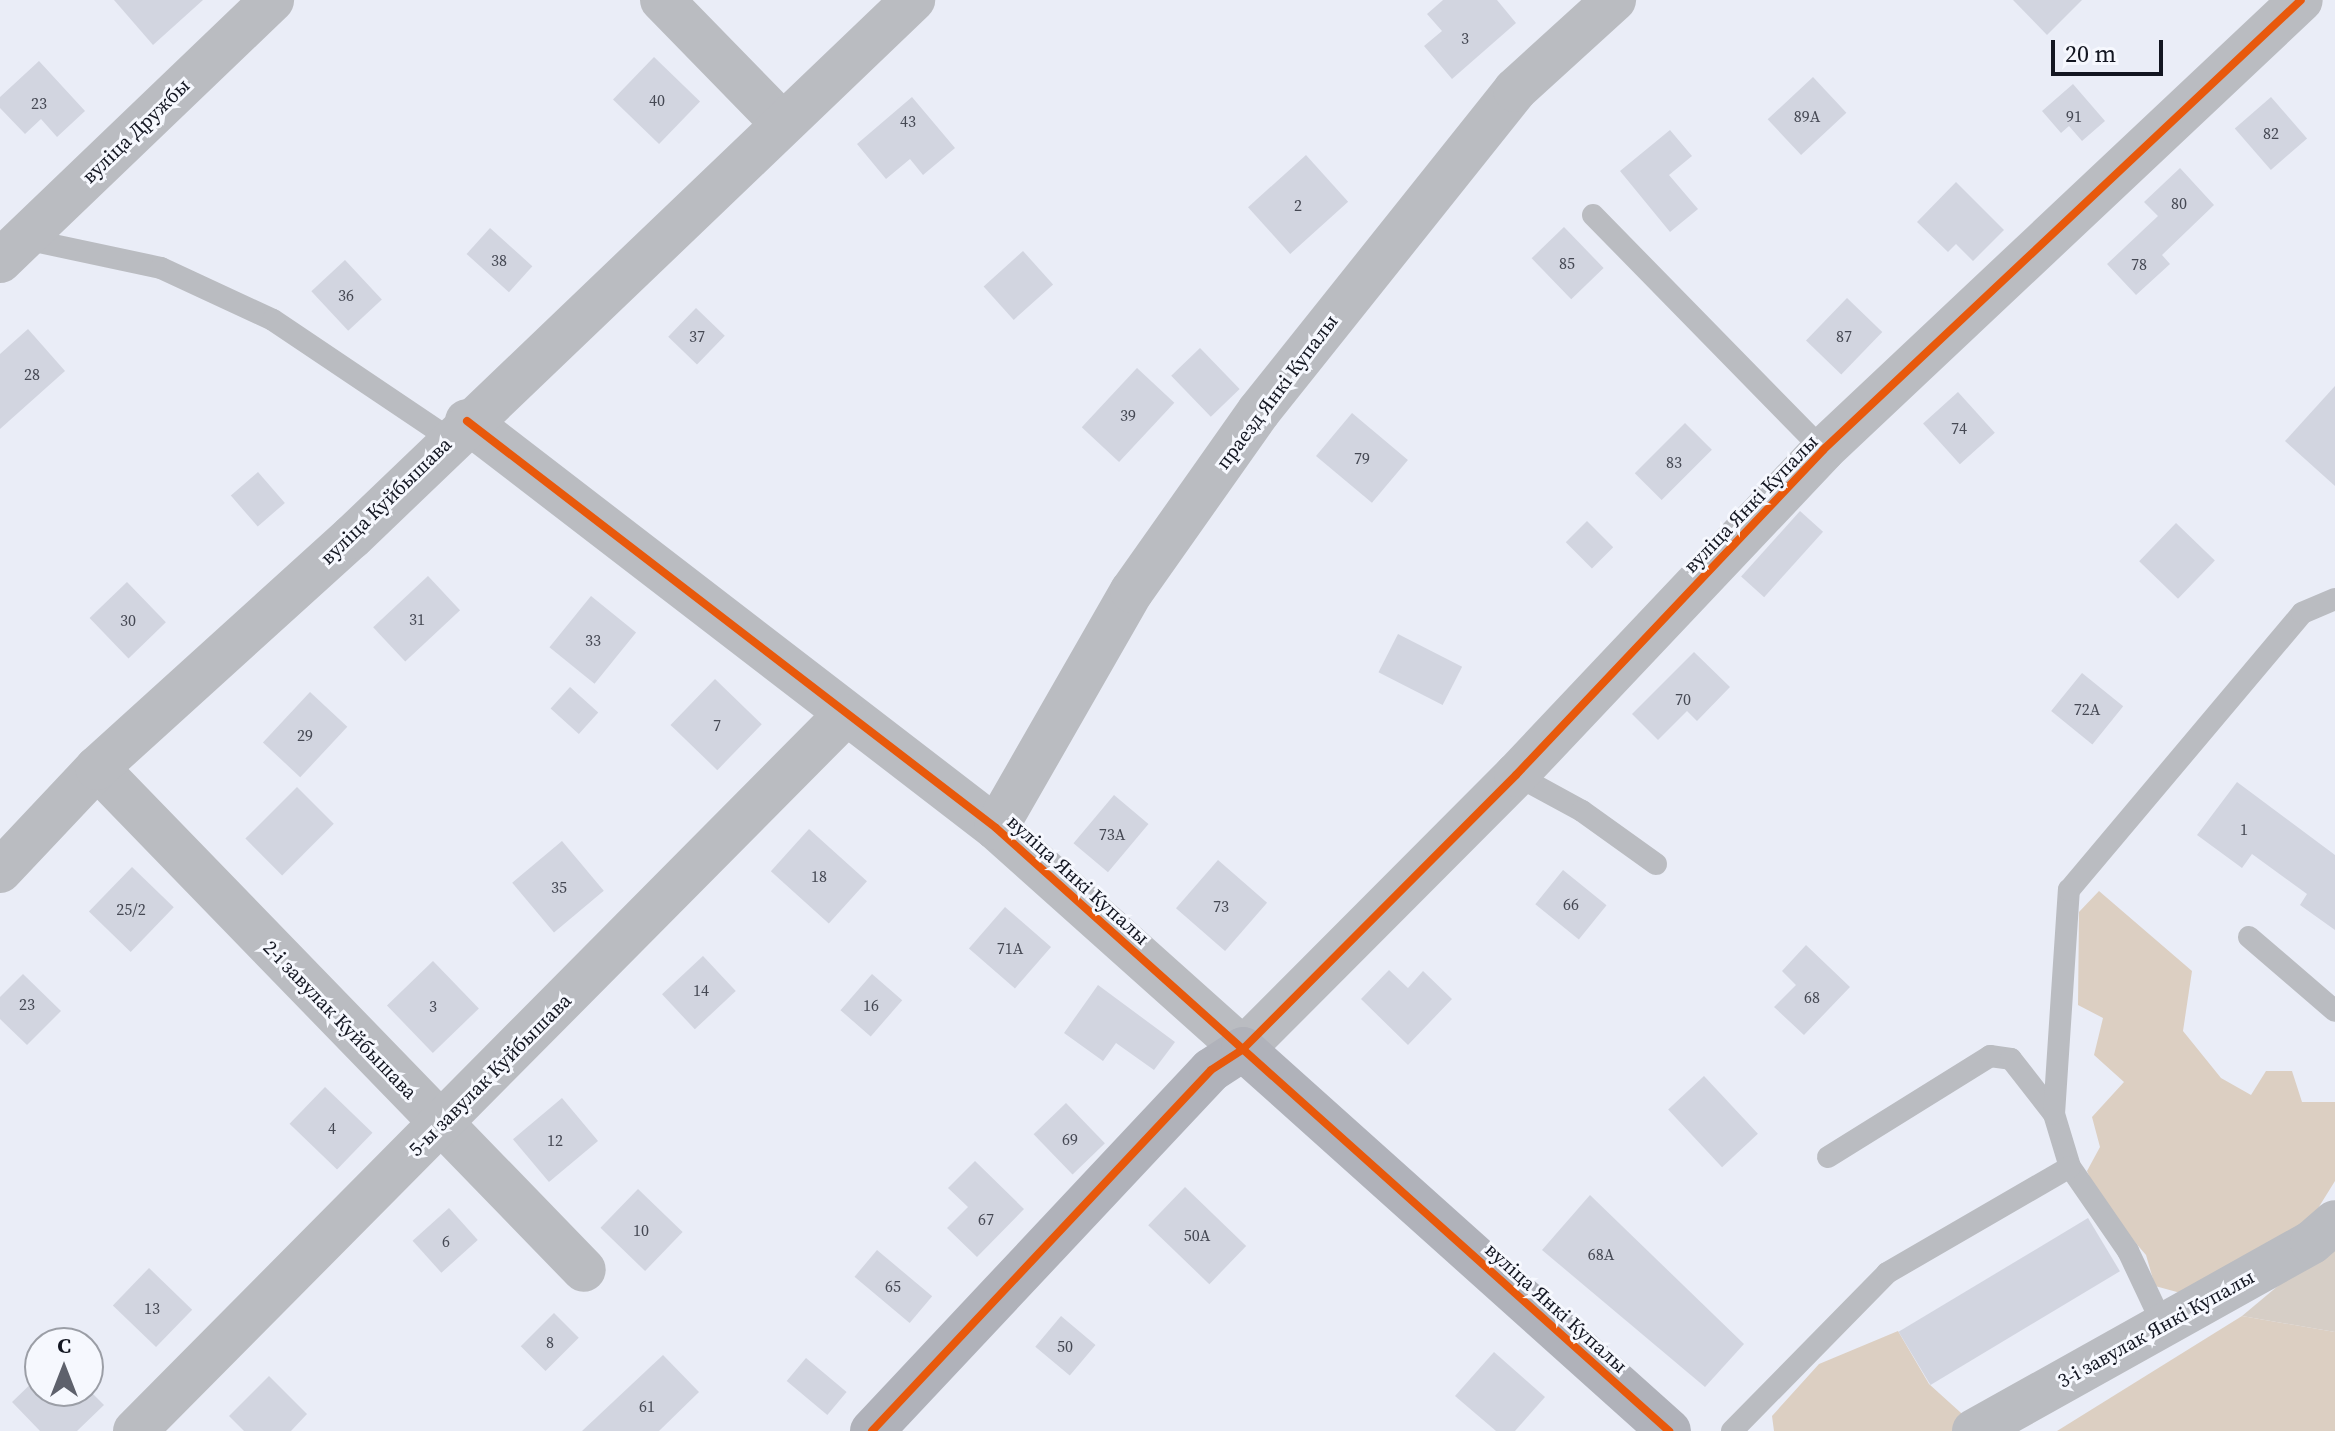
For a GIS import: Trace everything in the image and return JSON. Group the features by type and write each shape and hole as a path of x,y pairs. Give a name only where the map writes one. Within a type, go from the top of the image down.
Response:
{"street":[{"name":"вуліца Дружбы","path":"13,250 272,0"},
{"path":"662,0 782,123"},
{"name":"вуліца Куйбышава","path":"0,871 97,768 352,537 458,430 913,0"},
{"name":"праезд Янкі Купалы","path":"996,828 1132,591 1259,411 1515,90 1614,0"},
{"name":"вуліца Янкі Купалы","path":"872,1431 1211,1070 1243,1049 1516,775 1823,450 2301,0"},
{"name":"вуліца Янкі Купалы","path":"458,430 996,828 1669,1431"},
{"name":"5-ы завулак Куйбышава","path":"135,1431 844,716"},
{"name":"2-і завулак Куйбышава","path":"97,768 584,1270"},
{"name":"3-і завулак Янкі Купалы","path":"1974,1431 2312,1242 2335,1222"}],"lane":[{"path":"1593,215 1823,450"},
{"path":"13,250 161,268 273,320 458,430"},
{"path":"2163,1325 2128,1251 2070,1167 2054,1114 2069,890 2302,613 2335,599"},
{"path":"1516,775 1582,811 1656,864"},
{"path":"2249,937 2335,1011"},
{"path":"1828,1157 1990,1056 2011,1059 2054,1114"},
{"path":"1732,1431 1887,1273 2070,1167"}],"shaded area":[{"path":"2099,891 2192,971 2183,1031 2221,1078 2251,1095 2266,1071 2292,1071 2302,1102 2335,1102 2335,1181 2312,1218 2188,1295 2155,1286 2146,1255 2102,1204 2087,1171 2100,1147 2092,1117 2124,1082 2094,1055 2103,1018 2078,1005 2079,912"},
{"path":"2335,1238 2335,1332 2242,1316"},
{"path":"2242,1316 2335,1332 2335,1431 2057,1431"},
{"path":"1898,1331 1929,1384 1981,1431 1774,1431 1772,1416 1819,1364"}],"building":[{"path":"114,0 203,0 153,45"},
{"path":"1443,0 1497,0 1516,23 1452,79 1424,46 1442,31 1427,14"},
{"path":"2013,0 2082,0 2047,35"},
{"path":"654,57 700,101 659,144 613,99"},
{"path":"39,61 85,111 57,137 41,119 25,134 0,108 0,97"},
{"path":"1813,77 1846,113 1801,155 1768,119"},
{"path":"2073,84 2105,121 2082,141 2069,126 2061,133 2042,111"},
{"path":"912,97 955,148 923,175 910,159 886,179 857,144"},
{"path":"2271,97 2307,139 2271,170 2235,128"},
{"path":"1670,130 1692,156 1669,175 1698,209 1670,232 1620,171"},
{"path":"1306,155 1348,202 1290,254 1248,207"},
{"path":"2180,168 2214,205 2162,255 2170,264 2136,295 2107,264 2158,216 2144,202"},
{"path":"1956,182 2004,230 1973,261 1956,244 1948,252 1917,222"},
{"path":"1564,227 1604,268 1571,299 1532,258"},
{"path":"490,228 532,266 509,292 467,254"},
{"path":"1023,251 1053,284 1014,320 984,286"},
{"path":"345,260 382,299 348,331 311,291"},
{"path":"1847,298 1882,332 1841,374 1806,340"},
{"path":"696,308 725,336 697,365 668,337"},
{"path":"28,329 65,371 0,429 0,354"},
{"path":"1200,348 1240,389 1211,417 1171,376"},
{"path":"1137,368 1174,403 1119,462 1082,427"},
{"path":"2335,386 2335,486 2285,441"},
{"path":"1958,392 1995,433 1960,464 1923,423"},
{"path":"1352,413 1408,460 1372,503 1316,456"},
{"path":"1685,423 1712,450 1662,500 1635,473"},
{"path":"258,472 285,503 258,527 231,496"},
{"path":"1800,511 1823,532 1764,597 1741,576"},
{"path":"1587,521 1613,547 1592,568 1566,542"},
{"path":"2176,523 2215,561 2178,599 2139,561"},
{"path":"428,576 460,610 405,662 373,627"},
{"path":"127,582 166,622 128,658 90,618"},
{"path":"591,596 636,633 595,684 549,647"},
{"path":"1398,634 1462,667 1443,705 1378,672"},
{"path":"1694,652 1730,687 1697,721 1687,711 1658,740 1632,714"},
{"path":"2082,673 2123,706 2092,744 2051,711"},
{"path":"715,679 762,724 717,770 671,725"},
{"path":"570,687 598,712 579,734 551,709"},
{"path":"310,692 347,727 300,777 263,742"},
{"path":"2237,782 2335,855 2335,930 2300,905 2307,894 2252,854 2242,868 2197,835"},
{"path":"297,787 334,824 282,875 245,839"},
{"path":"1114,795 1148,824 1108,872 1074,843"},
{"path":"809,829 867,881 829,924 771,871"},
{"path":"562,841 604,891 554,933 512,883"},
{"path":"1218,860 1267,903 1225,951 1176,908"},
{"path":"132,867 174,907 131,952 89,912"},
{"path":"1563,870 1607,905 1579,939 1535,904"},
{"path":"1005,907 1051,947 1015,989 969,949"},
{"path":"1806,945 1850,987 1804,1035 1774,1007 1796,985 1782,971"},
{"path":"703,956 736,991 695,1029 662,994"},
{"path":"433,961 479,1008 433,1053 387,1005"},
{"path":"1389,970 1408,988 1423,971 1452,999 1408,1045 1361,999"},
{"path":"23,974 61,1011 27,1045 0,1019 0,997"},
{"path":"872,974 902,1000 871,1036 841,1010"},
{"path":"1098,985 1175,1042 1154,1070 1116,1043 1103,1061 1064,1033"},
{"path":"1704,1076 1758,1134 1722,1167 1668,1109"},
{"path":"325,1087 372,1133 337,1170 290,1124"},
{"path":"562,1098 598,1141 549,1182 513,1139"},
{"path":"1066,1103 1105,1143 1073,1175 1034,1134"},
{"path":"975,1161 1024,1209 977,1257 947,1228 968,1207 948,1188"},
{"path":"1185,1187 1246,1246 1209,1284 1148,1225"},
{"path":"638,1189 683,1232 645,1271 600,1228"},
{"path":"1590,1195 1744,1344 1705,1387 1542,1250"},
{"path":"449,1208 478,1240 441,1273 413,1241"},
{"path":"2088,1218 2120,1271 1930,1385 1899,1332"},
{"path":"877,1250 932,1296 910,1323 855,1277"},
{"path":"149,1268 192,1310 156,1347 113,1305"},
{"path":"554,1313 579,1338 546,1371 521,1346"},
{"path":"1061,1316 1095,1345 1070,1376 1035,1347"},
{"path":"1494,1352 1545,1397 1515,1431 1496,1431 1455,1396"},
{"path":"663,1355 699,1392 659,1431 582,1431"},
{"path":"806,1358 847,1392 827,1415 787,1381"},
{"path":"269,1376 307,1414 291,1431 244,1431 229,1416"},
{"path":"24,1390 24,1407 102,1407 77,1431 40,1431 12,1402"}],"cycle path":[{"path":"872,1431 1211,1070 1243,1049 1516,775 1823,450 2301,0"},
{"path":"467,421 996,828 1669,1431"}]}
